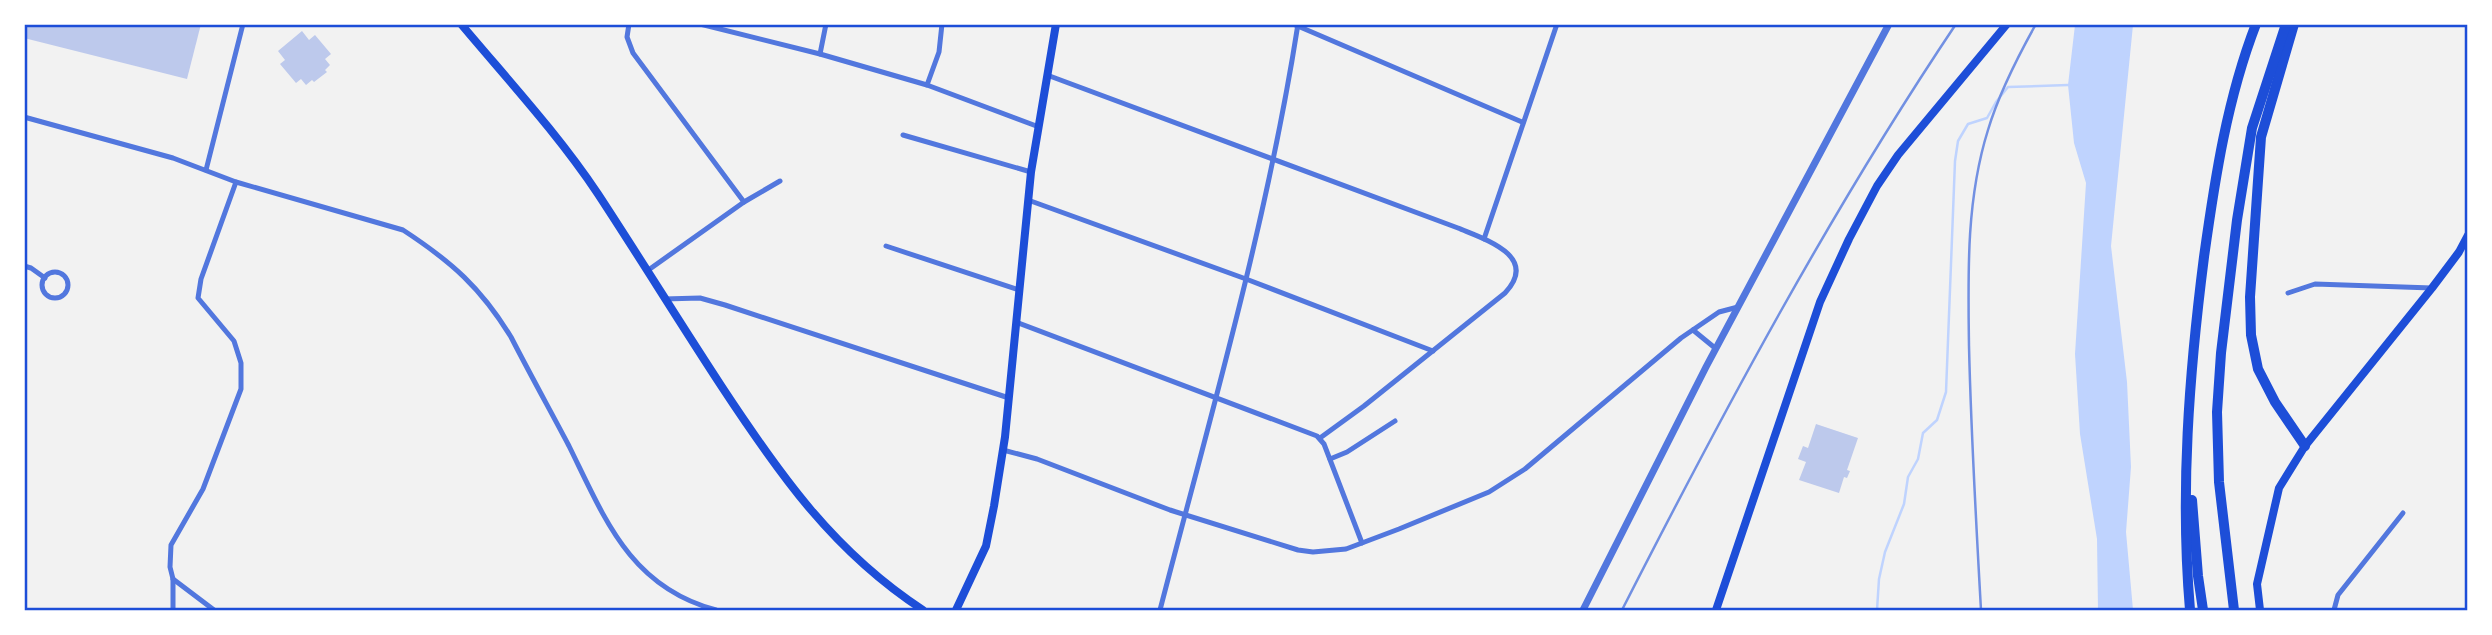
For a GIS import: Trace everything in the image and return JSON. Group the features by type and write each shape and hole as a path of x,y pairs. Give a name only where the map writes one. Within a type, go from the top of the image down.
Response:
{"highway":[{"path":"2190,611 2185,490 2194,332 2215,176 2232,101 2256,24"},
{"path":"2234,611 2219,482 2217,412 2221,353 2237,220 2252,128 2286,24"},
{"path":"2294,24 2261,136 2253,233 2251,322 2258,369 2275,402 2305,446"},
{"path":"2189,414 2191,490 2203,611"}],"main road":[{"path":"461,24 581,170 767,455 804,505 852,555 923,611"},
{"path":"956,611 988,537 1003,450 1031,172 1056,24"},
{"path":"1716,611 1817,312 1849,239 1877,186 1898,155 2007,24"},
{"path":"2260,611 2258,584 2279,488 2305,446 2432,288 2459,252 2468,234"}],"street":[{"path":"206,170 243,24"},
{"path":"629,24 626,37 633,53 744,202"},
{"path":"700,24 820,54 927,85 1039,127"},
{"path":"820,54 826,24"},
{"path":"927,85 939,52 942,24"},
{"path":"1484,239 1557,24"},
{"path":"1583,611 1715,348 1889,24"},
{"path":"1160,611 1216,397 1273,160 1296,25 1522,122"},
{"path":"1048,75 1484,239 1499,246 1514,260 1517,268 1509,289 1320,438"},
{"path":"24,117 173,158 236,182 403,230 464,275 493,306 614,535 637,565 665,589 716,611"},
{"path":"903,135 1031,172"},
{"path":"647,271 744,202 780,181"},
{"path":"173,611 171,545 203,489 241,389 241,363 234,341 198,298 201,279 236,182"},
{"path":"1028,200 1433,351"},
{"path":"886,246 1019,290"},
{"path":"24,266 45,278"},
{"path":"52,272 62,274 68,284 65,293 57,297 50,296 43,287 45,278 52,272"},
{"path":"2288,293 2315,284 2432,288"},
{"path":"664,299 700,298 1009,398"},
{"path":"1003,450 1037,459 1185,514 1308,552 1330,552 1362,543 1502,485 1693,330 1719,312 1738,307"},
{"path":"1016,322 1320,438 1362,543"},
{"path":"1693,330 1715,348"},
{"path":"1330,459 1347,452 1395,421"},
{"path":"2334,611 2338,595 2403,513"},
{"path":"173,579 214,611"}],"water":[{"path":"2075,25 2133,25 2111,246 2127,382 2131,467 2126,532 2133,610 2098,610 2097,539 2080,434 2075,354 2086,183 2074,143 2068,85"}],"building":[{"path":"24,24 201,24 187,79 24,38"},
{"path":"302,31 309,40 315,35 331,54 325,59 330,65 325,70 327,72 306,85 301,79 296,83 280,64 285,60 278,51"},
{"path":"1816,424 1858,438 1847,470 1850,471 1847,478 1844,477 1839,493 1799,480 1806,462 1798,459 1803,446 1808,448"}],"waterway":[{"path":"1877,610 1879,579 1885,552 1904,504 1908,477 1918,459 1923,433 1937,420 1946,392 1958,141 1968,124 1987,118 2008,87 2068,85"}],"railway":[{"path":"1622,610 1700,460 1822,239 1956,24"},
{"path":"1981,610 1969,346 1972,210 1981,156 1992,116 2036,24"}]}
